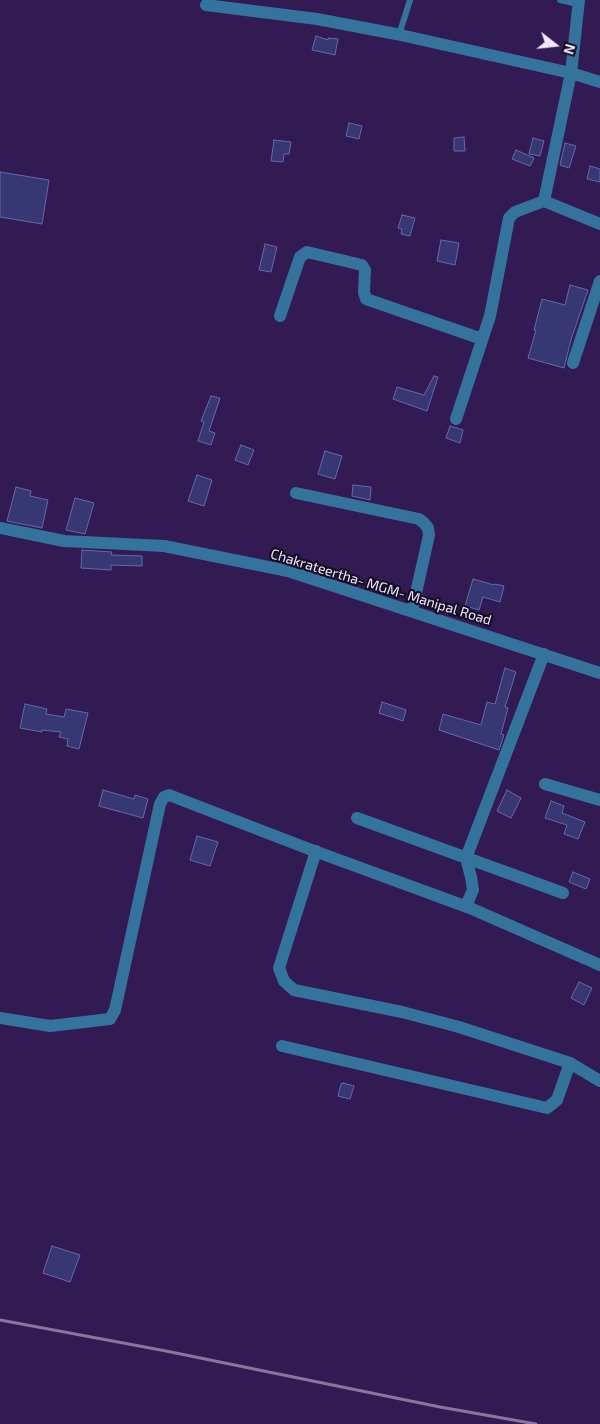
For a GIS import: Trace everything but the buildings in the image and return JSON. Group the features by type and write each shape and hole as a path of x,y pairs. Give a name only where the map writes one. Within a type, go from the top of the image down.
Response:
{"street":[{"path":"544,201 571,73 579,2"},
{"path":"206,5 317,19 399,35 571,73 600,82"},
{"path":"456,419 490,316 510,218 515,212 544,201 600,224"},
{"path":"280,316 300,257 307,252 362,265 365,270 364,292 366,299 482,339"},
{"path":"573,363 595,311 600,281"},
{"path":"296,493 419,519 424,523 428,528 429,535 412,611"},
{"name":"Chakrateertha- MGM- Manipal Road","path":"0,528 64,541 164,546 288,571 600,673"},
{"path":"466,906 472,890 466,858 544,654"},
{"path":"545,784 600,800"},
{"path":"0,1018 50,1026 110,1018 115,1010 160,804 164,797 169,795 466,906 600,966"},
{"path":"357,818 563,893"},
{"path":"316,851 279,968 284,981 294,990 402,1012 459,1027 570,1063 600,1081"},
{"path":"282,1046 547,1108 557,1100 570,1063"}],"lane":[{"path":"399,35 410,0"},
{"path":"560,0 579,2"}],"railway":[{"path":"0,1320 166,1351 440,1407 536,1424"}]}
